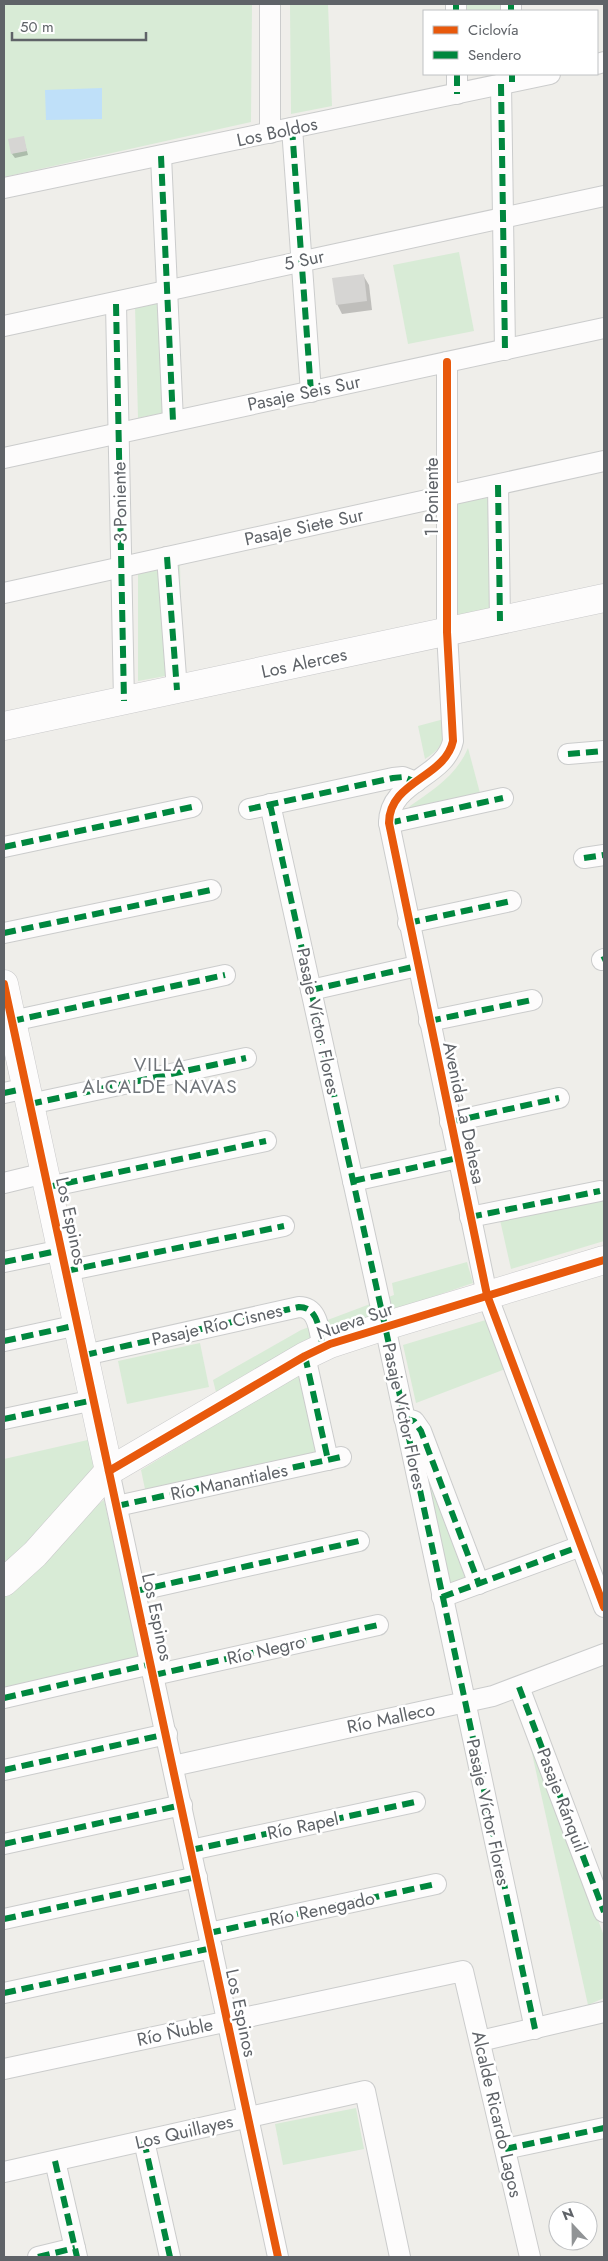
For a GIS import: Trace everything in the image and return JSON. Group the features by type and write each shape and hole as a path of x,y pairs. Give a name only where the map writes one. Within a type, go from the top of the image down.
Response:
{"street":[{"path":"270,4 270,133"},
{"name":"Los Boldos","path":"4,188 292,128 457,84 543,75"},
{"path":"506,350 504,219 508,80"},
{"path":"292,128 311,392"},
{"path":"161,156 169,292 173,421"},
{"name":"5 Sur","path":"4,326 116,304 230,276 504,219 604,196"},
{"name":"3 Poniente","path":"116,304 124,701"},
{"name":"Pasaje Seis Sur","path":"4,458 604,328"},
{"name":"1 Poniente","path":"446,362 447,632"},
{"name":"Pasaje Siete Sur","path":"4,593 604,461"},
{"path":"498,485 500,621"},
{"path":"167,557 177,690"},
{"name":"Los Alerces","path":"4,726 604,598"},
{"name":"Avenida La Dehesa","path":"447,632 451,746 441,762 394,801 389,815 389,823 408,923 487,1295 604,1607"},
{"path":"568,754 604,751"},
{"path":"249,809 393,778 404,777 416,782"},
{"path":"389,823 503,798"},
{"name":"Pasaje Víctor Flores","path":"270,804 385,1326 535,2029"},
{"path":"4,847 192,807"},
{"path":"584,858 604,855"},
{"path":"4,933 211,890"},
{"path":"408,923 511,901"},
{"path":"311,990 418,966"},
{"path":"7,1006 226,976"},
{"path":"429,1021 532,1000"},
{"name":"Los Espinos","path":"7,1006 20,1095 47,1180 278,2257"},
{"path":"20,1095 246,1058"},
{"path":"450,1122 559,1098"},
{"path":"4,1183 47,1180 266,1141"},
{"path":"353,1181 458,1158"},
{"path":"470,1217 600,1191"},
{"path":"4,1262 64,1260 284,1226"},
{"name":"Nueva Sur","path":"4,1582 35,1554 109,1471 314,1352 385,1326 604,1260"},
{"name":"Pasaje Río Cisnes","path":"85,1355 299,1307 310,1309 315,1315 314,1352 334,1458"},
{"path":"4,1341 78,1325"},
{"path":"4,1419 94,1400"},
{"path":"404,1418 414,1421 421,1431 479,1584"},
{"name":"Río Manantiales","path":"117,1506 334,1458"},
{"path":"136,1591 359,1541"},
{"path":"442,1597 581,1546"},
{"name":"Río Negro","path":"4,1698 378,1625"},
{"name":"Río Malleco","path":"173,1766 464,1702 520,1687 604,1654"},
{"name":"Pasaje Ránquil","path":"520,1687 604,1912"},
{"path":"4,1770 167,1734"},
{"name":"Río Rapel","path":"191,1850 415,1802"},
{"path":"4,1844 182,1805"},
{"path":"4,1919 197,1876"},
{"name":"Río Renegado","path":"4,1993 436,1884"},
{"name":"Río Ñuble","path":"4,2069 463,1971"},
{"name":"Alcalde Ricardo Lagos","path":"463,1971 530,2257"},
{"path":"480,2041 604,2012"},
{"name":"Los Quillayes","path":"4,2172 365,2091 400,2257"},
{"path":"505,2149 604,2128"},
{"path":"144,2141 170,2257"},
{"path":"38,2257 76,2253 55,2161"}],"green space":[{"path":"4,4 252,4 251,122 4,177"},
{"path":"290,4 328,4 332,106 291,114"},
{"path":"464,4 506,4 505,10 464,10"},
{"path":"459,252 474,331 408,344 393,265"},
{"path":"159,302 167,412 138,418 135,306"},
{"path":"492,494 494,609 453,616 451,503"},
{"path":"180,563 182,673 138,681 138,571"},
{"path":"444,719 445,733 442,743 436,751 425,759 418,726"},
{"path":"468,748 480,793 406,812 410,806 436,788 451,774"},
{"path":"604,1197 604,1241 511,1269 500,1220"},
{"path":"467,1262 473,1283 303,1341 216,1392 213,1380 301,1330 394,1295 392,1283"},
{"path":"489,1319 508,1368 416,1403 403,1345"},
{"path":"200,1343 209,1387 127,1404 118,1361"},
{"path":"299,1374 318,1454 146,1494 141,1470"},
{"path":"415,1435 468,1575 464,1582 444,1584"},
{"path":"101,1437 104,1464 4,1569 4,1459"},
{"path":"104,1500 140,1659 4,1689 4,1594 89,1511"},
{"path":"527,1731 604,1936 604,1998 588,2005"},
{"path":"356,2108 364,2149 283,2165 275,2124"}],"water":[{"path":"102,88 102,119 46,120 45,90"}],"building":[{"path":"24,136 27,151 11,154 8,139"},
{"path":"364,274 367,301 336,305 332,278"}],"marked path":[{"path":"456,4 456,10"},
{"path":"511,4 511,10"},
{"path":"457,75 457,94"},
{"path":"512,75 512,82"},
{"path":"501,84 505,350"},
{"path":"292,128 311,392"},
{"path":"161,156 173,421"},
{"path":"116,304 124,701"},
{"path":"498,485 500,621"},
{"path":"167,557 177,690"},
{"path":"568,754 604,751"},
{"path":"249,809 393,778 403,777 416,782"},
{"path":"389,823 503,798"},
{"path":"270,804 385,1326 535,2029"},
{"path":"4,847 192,807"},
{"path":"584,858 604,855"},
{"path":"4,933 211,890"},
{"path":"408,923 511,901"},
{"path":"311,990 417,966"},
{"path":"12,1021 225,975"},
{"path":"429,1021 532,1000"},
{"path":"30,1104 246,1058"},
{"path":"4,1093 27,1088"},
{"path":"450,1122 559,1098"},
{"path":"48,1187 266,1141"},
{"path":"353,1181 458,1158"},
{"path":"470,1217 600,1191"},
{"path":"66,1271 284,1226"},
{"path":"4,1262 62,1250"},
{"path":"85,1355 299,1307 311,1311 317,1321 323,1347"},
{"path":"4,1341 78,1325"},
{"path":"305,1356 328,1460"},
{"path":"4,1419 94,1400"},
{"path":"404,1418 414,1421 421,1431 479,1584"},
{"path":"117,1506 341,1457"},
{"path":"136,1591 359,1541"},
{"path":"442,1597 581,1546"},
{"path":"154,1675 378,1625"},
{"path":"4,1698 151,1664"},
{"path":"519,1687 604,1912"},
{"path":"4,1770 167,1734"},
{"path":"191,1850 415,1802"},
{"path":"4,1844 182,1805"},
{"path":"4,1919 197,1877"},
{"path":"209,1933 436,1884"},
{"path":"4,1993 212,1948"},
{"path":"505,2149 604,2128"},
{"path":"144,2141 170,2257"},
{"path":"55,2161 77,2257"},
{"path":"38,2257 75,2248"}],"cycle path":[{"path":"447,362 447,632 453,741 448,753 440,764 407,788 398,798 391,809 389,823 487,1295 604,1607"},
{"path":"4,984 278,2257"},
{"path":"109,1471 305,1356 330,1344 604,1260"}],"district":[{"name":"VILLA ALCALDE NAVAS","path":"160,1075"}]}
